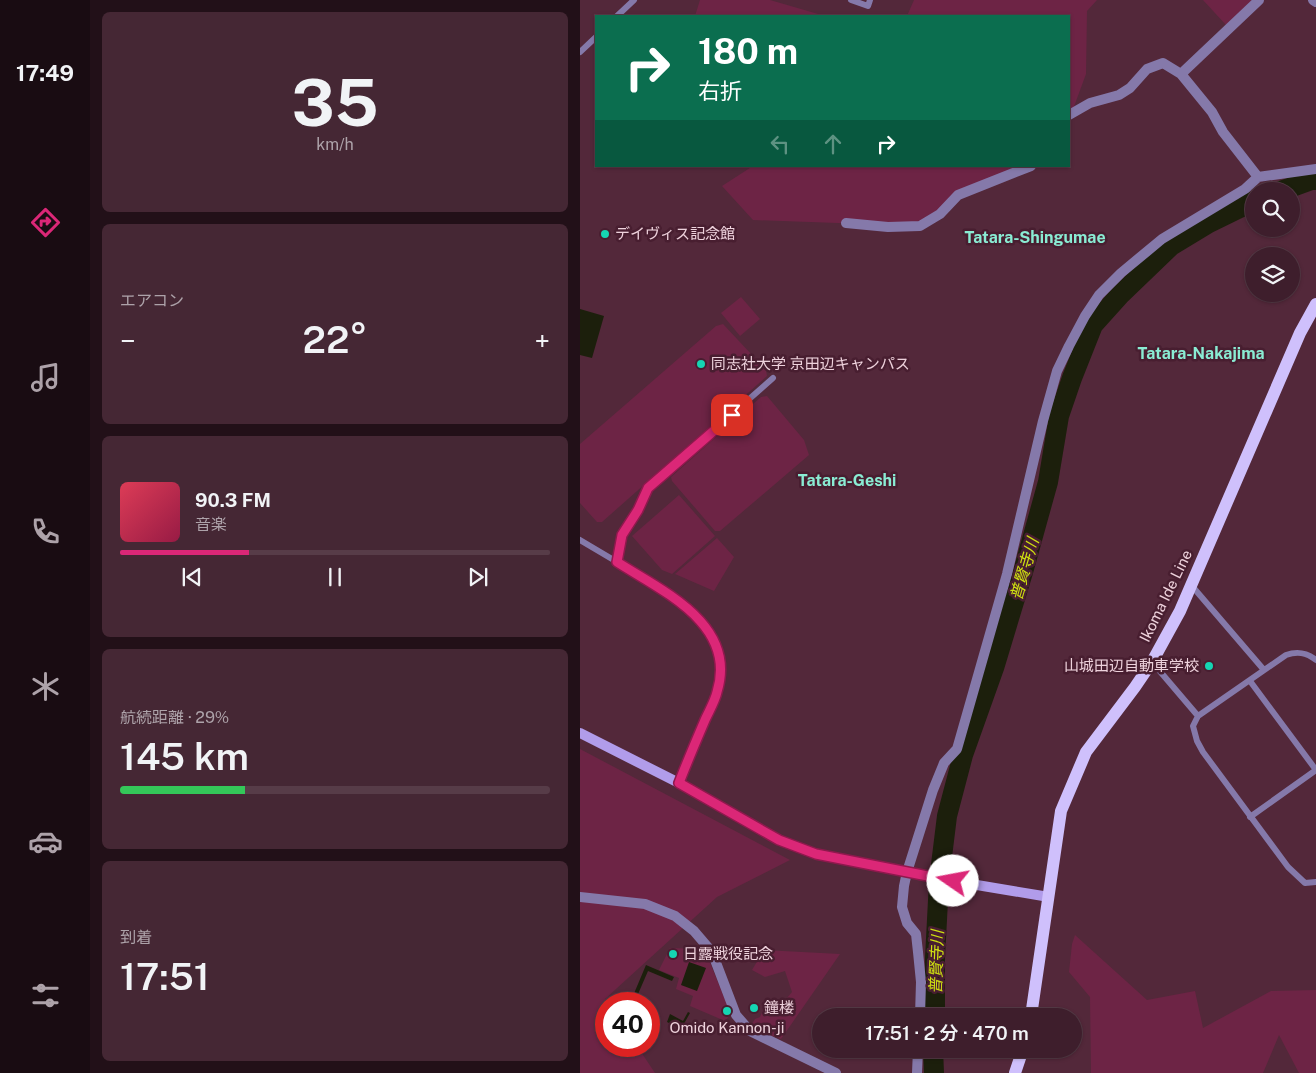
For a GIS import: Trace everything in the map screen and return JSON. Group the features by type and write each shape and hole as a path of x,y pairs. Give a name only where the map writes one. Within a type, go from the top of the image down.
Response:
{"main road":[{"name":"Ikoma Ide Line","path":"1032,1008 1062,811 1086,752 1152,662 1180,611 1300,334 1316,304"},
{"path":"1016,1072 1020,1058"}],"street":[{"path":"1181,74 1259,0"},
{"path":"1070,114 1090,103 1119,95 1130,88 1147,69 1164,63 1181,74 1212,112 1223,132 1258,177"},
{"path":"846,223 888,227 920,226 940,214 958,195 1029,167"},
{"path":"920,1008 921,982 916,934 907,923 902,907 933,790 944,763 957,749 1007,574 1043,421 1057,371 1085,316 1099,296 1121,273 1162,239 1245,189 1258,177 1316,169"},
{"path":"580,733 679,783 779,840 816,854 953,881 1049,897"},
{"path":"580,897 645,904 675,916 694,931 712,952 736,1015 750,1031 836,1073"},
{"path":"917,1073 918,1058"}],"lane":[{"path":"618,15 634,0"},
{"path":"852,0 868,6 870,0"},
{"path":"580,52 595,38"},
{"path":"617,562 622,535 638,510 648,488 773,378"},
{"path":"580,540 686,606 706,627 717,648 721,671 718,692 679,783"},
{"path":"1192,586 1264,670"},
{"path":"1316,660 1306,654 1290,653 1282,657 1198,716 1193,726 1197,741 1203,752 1296,877 1305,883 1316,882"},
{"path":"1152,662 1198,716"},
{"path":"1250,681 1316,770 1250,817"}],"shaded area":[{"path":"700,0 770,0 822,15 695,15"},
{"path":"914,0 1097,0 1087,11 1086,74 1072,112 1070,114 1070,15 907,15"},
{"path":"1203,0 1252,0 1226,25"},
{"path":"751,167 1028,167 958,195 920,226 753,220 722,186"},
{"path":"741,297 760,319 740,336 721,313"},
{"path":"580,309 604,316 592,358 580,355"},
{"path":"723,324 766,370 767,376 602,522 597,522 580,503 580,444 716,326"},
{"path":"767,396 804,440 809,455 720,531 715,531 672,481 671,477 761,397"},
{"path":"679,495 715,536 672,574 662,570 632,536"},
{"path":"717,538 734,557 714,591 675,574"},
{"path":"580,749 790,860 717,897 613,992 595,992 595,1057 644,1057 655,1073 580,1073"},
{"path":"1075,935 1147,1000 1195,991 1203,1028 1271,991 1316,990 1316,1073 1299,1073 1279,1035 1263,1073 1091,1073 1090,997 1069,972 1072,944"},
{"path":"670,948 702,949 706,953 731,1014 725,1021 690,1006 693,996 676,989 679,978 659,970"},
{"path":"764,950 840,954 781,1039 750,1027 755,1019 760,1017 767,1001 782,1004 792,992 785,971 765,977 752,970"},
{"path":"689,962 706,968 697,991 681,985"},
{"path":"646,965 674,977 672,981 648,971 639,992 635,992"},
{"path":"688,1012 690,1013 681,1029 667,1022 670,1014 683,1021"}],"waterway":[{"name":"普賢寺川","path":"1300,184 1316,180"},
{"name":"普賢寺川","path":"935,1008 935,958 939,881 947,816 963,755 994,668 1023,572 1048,482 1059,416 1072,378 1093,325 1120,295 1171,246 1209,223 1245,205"},
{"name":"普賢寺川","path":"933,1058 934,1073"}],"place":[{"name":"デイヴィス記念館","path":"605,234"},
{"name":"同志社大学 京田辺キャンパス","path":"701,364"},
{"name":"山城田辺自動車学校","path":"1209,666"},
{"name":"日露戦役記念","path":"673,954"},
{"name":"鐘楼","path":"754,1008"},
{"name":"Omido Kannon-ji","path":"727,1011"}],"district":[{"name":"Tatara-Shingumae","path":"1035,237"},
{"name":"Tatara-Nakajima","path":"1201,353"},
{"name":"Tatara-Geshi","path":"847,480"}],"route":[{"path":"732,415 648,488 638,510 622,535 617,562 661,588 686,606 706,627 717,648 721,671 718,692 679,783 779,840 816,854 953,881"}]}
